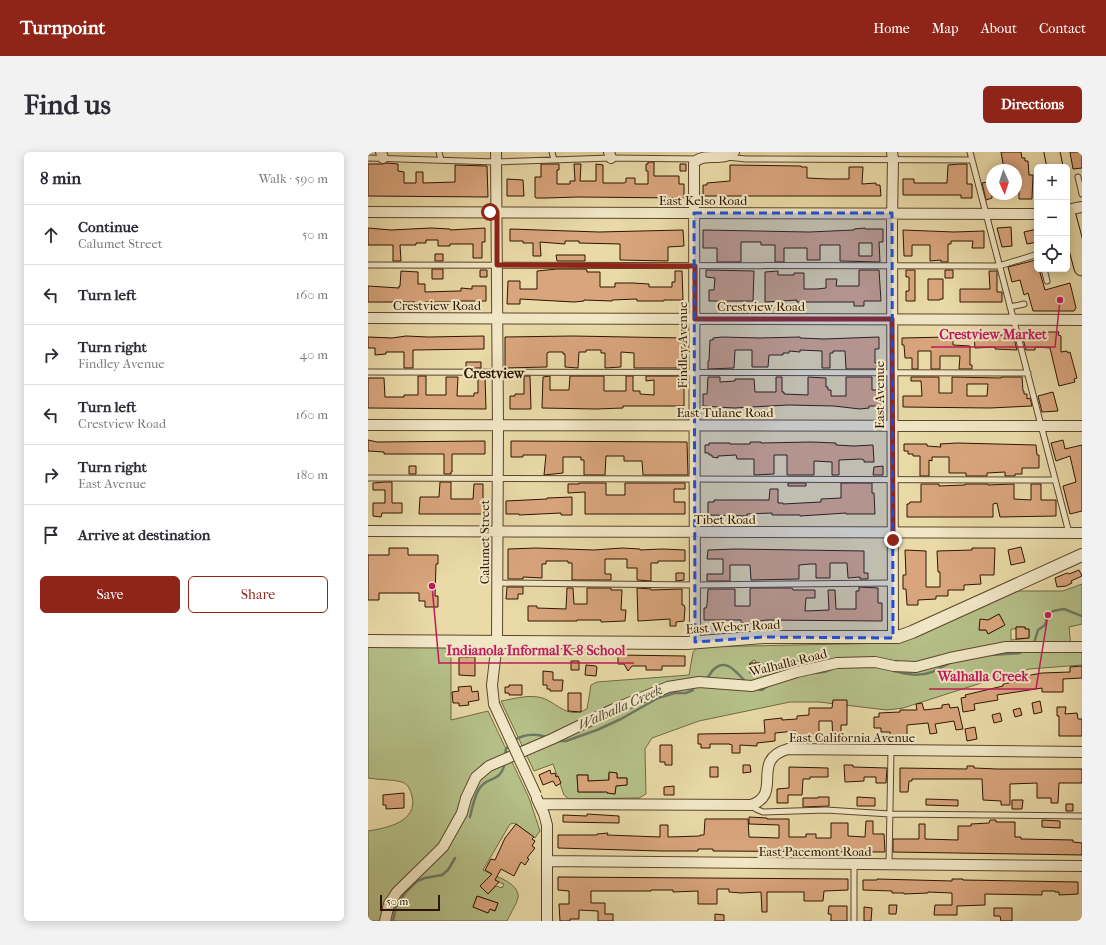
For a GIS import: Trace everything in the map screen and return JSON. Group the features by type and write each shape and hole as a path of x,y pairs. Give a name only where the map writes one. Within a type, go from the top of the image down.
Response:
{"main road":[{"path":"1052,152 1055,164"},
{"path":"1070,218 1079,241 1082,268"}],"street":[{"path":"697,159 701,157 724,157 734,152"},
{"name":"East Avenue","path":"892,156 892,426 894,532 893,638"},
{"name":"Calumet Street","path":"496,157 498,425 497,642 492,682 494,704 538,799 547,825 547,921"},
{"name":"Findley Avenue","path":"695,642 694,163 697,159"},
{"path":"1070,210 1082,207"},
{"name":"East Kelso Road","path":"368,212 1034,214"},
{"name":"Crestview Road","path":"368,318 1082,320"},
{"name":"East Tulane Road","path":"368,425 1082,426"},
{"name":"Tibet Road","path":"368,531 1082,533"},
{"name":"East Weber Road","path":"368,641 695,642 763,637 893,638 912,632 1082,554"},
{"name":"Walhalla Road","path":"385,921 389,904 397,892 442,847 462,812 466,798 476,777 489,766 552,739 614,709 668,687 699,682 752,686 797,672 837,663 875,662 894,666 916,667 950,658 1006,647 1082,648"},
{"name":"East California Avenue","path":"751,805 757,803 764,796 767,787 768,768 771,759 778,752 788,749 1082,752"},
{"path":"538,799 751,805"},
{"name":"East Pacemont Road","path":"547,861 1082,866"}],"lane":[{"path":"439,152 441,160"},
{"path":"552,152 554,160"},
{"path":"664,152 665,159"},
{"path":"819,152 820,159"},
{"path":"970,152 1069,533"},
{"path":"368,158 382,155 441,160 496,157 554,160 610,155 665,159 697,159"},
{"path":"724,157 746,159 820,159 892,156 972,160"},
{"path":"1078,177 1082,194"},
{"path":"368,265 999,266 1034,255"},
{"path":"1045,272 1047,281"},
{"path":"1010,307 1024,304"},
{"path":"368,372 1028,373"},
{"path":"368,478 1055,480"},
{"path":"497,583 695,585 893,583"},
{"path":"889,864 891,750"},
{"path":"751,805 764,812 826,810 890,814 1082,816"},
{"path":"854,864 854,921"}],"highlighted area":[{"path":"694,213 892,213 893,638 763,637 695,642"}],"green space":[{"path":"1082,584 1082,624 1069,627 1071,648 1082,647 1082,665 1029,669 903,708 887,710 819,702 790,702 699,721 652,738 645,749 646,794 639,798 569,799 564,795 553,764 534,771 501,701 524,697 538,697 550,701 567,711 580,712 587,709 591,685 597,682 689,675 693,652 698,647 893,643 904,641 1017,591 1063,591","holes":["999,614 1003,621 1001,622 1003,626 988,634 986,630 979,630 988,620","1016,627 1025,627 1025,629 1029,629 1029,638 1011,640 1011,629 1016,629","755,660 756,663 763,663 763,668 760,669 760,673 750,673 750,663 752,663 752,661","609,773 617,773 617,778 627,778 627,785 616,786 615,794 607,793","577,775 588,775 588,781 603,781 604,792 578,792"]},
{"path":"368,641 451,641 451,720 488,711 529,798 540,831 535,838 515,823 510,824 483,870 505,880 515,888 517,892 517,901 507,921 368,921 368,831 384,828 406,818 413,805 411,792 408,786 404,783 394,780 368,778","holes":["488,878 495,884 496,881 504,884 502,888 496,886 488,894 480,886","477,896 498,903 495,911 490,909 488,913 473,907"]}],"building":[{"path":"1001,152 1021,152 1022,158 1025,158 1025,161 1028,161 1029,175 1033,175 1032,199 1022,199 1022,164 1003,164"},
{"path":"1070,152 1082,152 1082,168 1073,169"},
{"path":"648,162 654,162 654,176 679,176 679,184 684,184 684,198 535,197 535,177 541,177 541,164 559,164 559,170 557,170 557,184 570,184 570,181 575,181 574,164 581,164 580,181 596,181 596,164 603,165 603,183 624,183 626,182 626,178 635,178 635,184 648,184 648,171 646,171 646,164 648,164"},
{"path":"368,164 398,164 398,171 404,172 404,183 416,183 416,172 423,172 423,183 455,182 455,165 487,166 488,197 368,196"},
{"path":"680,164 686,164 686,171 680,171"},
{"path":"967,164 967,184 972,184 972,198 961,198 961,195 903,195 903,179 914,179 914,183 947,183 948,165"},
{"path":"730,165 801,166 807,167 807,178 829,179 849,179 849,167 863,167 862,184 876,183 876,185 880,185 881,196 703,196 703,185 707,185 707,183 730,181"},
{"path":"507,179 523,180 524,196 507,196"},
{"path":"986,182 986,200 982,183"},
{"path":"1011,227 1012,246 1002,247 997,228"},
{"path":"368,228 391,230 431,228 450,230 485,228 485,242 482,242 482,258 473,258 473,244 450,244 450,246 438,246 438,240 426,240 426,243 416,243 416,245 400,245 401,261 393,261 393,245 368,245"},
{"path":"510,229 599,232 683,230 684,246 668,247 668,261 620,260 620,244 579,243 579,241 565,241 565,244 540,242 541,256 533,256 533,243 510,241"},
{"path":"883,229 883,242 879,242 880,262 840,261 840,245 820,245 820,260 807,260 807,248 784,248 784,262 775,262 775,245 761,245 761,242 741,242 741,262 717,262 717,248 703,248 703,230 809,232","holes":["859,243 872,243 872,256 859,256"]},
{"path":"903,230 954,232 984,231 984,248 972,248 973,241 951,241 951,244 948,244 948,262 941,262 941,260 930,261 930,245 912,245 912,256 904,256"},
{"path":"1034,230 1034,243 1027,244 1024,232"},
{"path":"435,254 443,254 443,261 435,261"},
{"path":"556,255 585,255 585,261 557,261"},
{"path":"1034,261 1034,272 1040,272 1045,290 1070,283 1076,308 1074,311 1033,311 1028,293 1024,295 1020,280 1012,282 1008,267"},
{"path":"432,269 443,269 443,279 432,279"},
{"path":"585,269 587,272 600,272 600,287 615,287 615,283 633,283 649,284 649,287 672,287 672,282 675,282 675,271 682,271 683,300 637,301 637,299 612,301 584,300 574,302 520,299 520,304 507,304 508,281 520,281 520,289 537,289 537,271"},
{"path":"480,270 487,270 487,277 480,277"},
{"path":"706,270 754,271 753,301 709,301 709,290 714,290 715,278 706,277"},
{"path":"859,270 879,270 881,301 864,301 864,306 854,306 854,302 797,302 797,300 765,302 765,272 778,271 778,275 794,275 794,273 804,273 804,289 817,289 826,288 826,279 837,279 836,286 859,286"},
{"path":"906,270 915,270 915,301 906,301 906,291 909,291 909,277 906,277"},
{"path":"945,270 953,270 953,278 945,278"},
{"path":"401,271 418,272 418,284 425,284 425,292 461,291 461,288 472,289 472,286 486,286 486,301 425,302 425,304 415,304 415,302 368,302 368,286 399,288"},
{"path":"989,271 997,271 997,292 1002,292 1002,302 960,302 960,289 990,289"},
{"path":"928,279 943,279 943,299 928,300"},
{"path":"953,332 953,345 970,346 970,365 972,365 972,369 959,369 960,356 940,356 940,369 931,369 931,351 918,351 918,369 912,369 912,358 905,358 902,338 948,337"},
{"path":"1024,332 1059,332 1058,335 1061,336 1061,352 1070,352 1077,378 1074,379 1075,382 1059,386 1050,348 1038,347 1035,348 1035,350 1026,350 1022,335 1024,335"},
{"path":"974,335 1013,335 1017,350 995,349 995,347 975,348"},
{"path":"406,336 484,336 484,349 413,350 413,368 404,368 404,352 386,352 386,354 375,355 375,348 368,348 368,337 392,338"},
{"path":"573,336 683,338 685,350 683,350 683,368 634,368 634,353 621,352 621,367 605,368 605,353 601,353 601,350 586,350 586,352 579,352 578,368 565,367 565,354 563,354 563,352 549,352 547,353 547,367 505,368 505,337"},
{"path":"800,337 824,339 879,337 879,349 875,349 875,363 877,363 877,369 846,369 845,351 833,351 833,353 830,353 830,368 822,368 822,351 800,350 800,352 789,351 789,353 783,353 783,355 769,355 768,367 752,367 752,350 735,350 734,368 708,369 710,340 713,340 713,338"},
{"path":"466,362 481,362 481,368 466,368"},
{"path":"418,376 426,376 426,395 446,395 446,377 458,377 457,396 474,396 474,393 478,393 478,377 485,377 486,409 368,408 368,378 384,378 385,397 404,397 404,395 418,395"},
{"path":"524,376 530,376 531,409 510,409 510,396 515,396 515,394 524,394"},
{"path":"550,376 550,390 569,390 570,376 604,376 604,391 626,391 626,376 633,376 633,391 640,391 640,394 654,395 654,380 646,381 646,376 684,376 684,406 623,406 623,408 596,409 542,408 543,377"},
{"path":"708,377 720,377 720,382 735,381 735,379 754,379 755,392 776,392 776,377 782,377 782,392 784,392 784,394 808,395 808,377 826,378 826,387 828,387 828,390 831,390 831,396 846,396 846,377 872,377 872,390 884,390 884,406 869,406 869,408 860,409 834,406 788,405 734,408 703,406 703,394 707,394"},
{"path":"911,377 939,377 939,393 952,393 952,377 1022,377 1024,394 1027,394 1027,399 1030,398 1032,406 990,408 903,407 903,396 922,396 921,381 911,381","holes":["967,384 988,384 987,396 967,396"]},
{"path":"1053,392 1058,411 1042,412 1038,396"},
{"path":"368,440 377,442 485,441 485,454 452,454 452,472 451,474 444,474 444,454 384,454 384,452 368,451"},
{"path":"1063,440 1065,449 1082,445 1082,511 1070,514 1063,486 1076,482 1070,456 1056,461 1051,443"},
{"path":"511,441 687,442 688,475 643,475 642,461 624,461 624,456 606,456 605,475 584,475 584,460 581,460 581,457 563,457 563,473 544,475 546,455 523,455 523,457 511,457"},
{"path":"750,442 811,442 836,443 836,445 854,446 873,445 874,462 864,462 864,460 861,459 839,460 839,475 832,475 832,462 814,461 814,475 787,475 787,455 774,455 774,474 754,475 754,459 737,459 736,455 718,456 718,458 712,457 709,453 705,453 705,445 709,445 709,443 750,444"},
{"path":"904,444 927,444 927,446 941,447 940,444 1036,445 1037,455 1039,455 1039,468 1022,468 1022,474 1015,474 1015,476 1005,476 1005,472 987,473 987,476 966,476 966,473 949,473 949,457 932,457 932,461 929,460 929,476 920,476 920,456 913,456 913,454 908,454 908,451 904,451"},
{"path":"409,466 416,466 416,474 409,474"},
{"path":"883,466 883,475 873,475 874,467"},
{"path":"392,482 392,503 402,503 402,513 382,513 381,517 373,516 373,503 385,503 385,490 373,490 373,483"},
{"path":"440,482 451,482 451,499 473,499 474,484 483,484 483,514 419,514 420,497 439,497"},
{"path":"606,483 606,495 625,495 625,483 685,483 685,489 674,489 674,502 685,502 685,514 585,514 585,492 568,493 568,484"},
{"path":"788,483 806,483 806,486 788,486"},
{"path":"841,483 872,483 875,514 846,513 800,516 772,515 772,513 747,514 747,516 708,515 708,502 714,502 714,500 769,500 770,489 778,489 778,503 783,504 821,502 821,499 841,498"},
{"path":"921,484 939,484 939,486 965,484 1014,484 1014,499 1031,500 1031,484 1041,484 1041,500 1056,500 1056,516 1000,517 997,503 993,504 993,517 907,517 907,504 910,502 921,502"},
{"path":"572,497 572,515 561,515 561,513 519,515 506,514 506,501"},
{"path":"1021,547 1025,562 1011,565 1008,550"},
{"path":"389,548 408,548 408,555 438,555 438,564 436,564 435,596 438,596 438,607 425,607 425,601 419,601 419,593 379,593 379,600 368,600 368,555 389,555"},
{"path":"536,548 594,550 622,548 640,550 685,550 685,561 658,561 658,563 651,563 651,581 637,580 637,568 627,568 627,559 605,559 605,574 611,574 611,580 572,580 572,563 568,563 568,561 546,561 546,564 542,564 542,578 523,577 523,579 508,579 508,549"},
{"path":"972,548 995,548 994,575 980,575 981,584 964,585 964,590 948,590 948,596 936,596 936,599 918,600 918,605 907,605 906,589 903,589 903,575 906,575 905,550 926,551 926,587 940,587 940,572 938,572 937,551 972,550"},
{"path":"708,550 864,551 864,573 868,573 868,579 860,579 860,577 848,578 847,563 830,563 830,578 816,578 816,564 810,564 799,565 799,579 751,580 750,565 730,565 730,581 707,581 707,574 723,574 723,559 707,559"},
{"path":"1079,570 1082,576 1071,581 1072,583 1066,586 1057,587 1055,578"},
{"path":"676,573 684,573 684,580 676,581"},
{"path":"507,587 523,587 523,594 518,594 518,599 506,599"},
{"path":"859,587 878,588 878,603 882,603 882,621 767,620 752,622 752,624 741,623 741,620 704,620 704,608 706,608 707,605 708,589 735,589 735,606 750,606 751,588 792,588 793,590 815,590 815,598 806,598 805,611 829,610 828,590 835,590 836,609 856,609 856,591 859,591"},
{"path":"567,588 573,588 574,604 587,604 587,588 611,588 611,590 622,590 621,610 626,610 625,621 528,621 528,606 537,606 537,608 566,609"},
{"path":"637,588 651,590 682,589 682,605 684,605 685,608 684,621 676,622 676,626 670,626 670,619 638,621"},
{"path":"999,614 1005,625 988,634 986,630 979,630 980,619 988,620"},
{"path":"1016,627 1025,627 1025,629 1029,629 1029,638 1016,639"},
{"path":"618,655 685,656 685,666 662,666 662,670 646,670 646,666 632,666 628,671 624,664 618,664"},
{"path":"459,657 475,657 475,676 459,675"},
{"path":"571,661 579,661 579,670 571,670"},
{"path":"750,663 760,663 760,673 750,673"},
{"path":"586,665 597,667 596,676 585,675"},
{"path":"1082,666 1082,678 1063,679 1063,692 1042,692 1042,688 997,695 998,700 974,704 975,710 963,712 961,698 966,697 965,695 1003,686 1003,684 1020,681 1020,677 1042,673 1070,672 1070,667"},
{"path":"543,671 553,672 553,680 563,680 562,691 550,691 550,689 547,689 547,685 543,685"},
{"path":"509,685 522,685 522,695 509,695 509,693 505,693 505,687 509,687"},
{"path":"471,686 472,692 478,691 479,700 468,702 469,705 459,706 459,703 453,703 452,692 459,691 458,687"},
{"path":"568,693 581,693 581,712 568,711"},
{"path":"833,700 847,700 847,725 841,725 841,741 833,741 832,721 819,721 819,741 810,741 810,736 797,737 796,731 775,733 775,741 757,743 757,746 740,745 740,753 732,753 732,745 729,744 710,744 710,748 701,748 701,744 698,744 698,734 765,733 764,720 782,718 782,720 797,719 797,716 809,715 809,708 832,708"},
{"path":"1040,701 1042,712 1034,714 1032,703"},
{"path":"922,703 924,710 942,708 942,705 949,704 950,708 958,707 963,729 956,730 954,721 935,724 937,733 930,734 928,723 907,725 907,741 890,741 890,732 881,732 881,728 874,728 874,717 879,717 879,713 900,712 900,710 917,710 916,704"},
{"path":"1057,707 1066,707 1065,714 1077,713 1078,719 1082,719 1082,736 1059,736 1059,716 1057,716"},
{"path":"1020,708 1022,715 1015,717 1013,710"},
{"path":"1000,713 1002,721 994,723 992,715"},
{"path":"975,727 977,739 967,741 965,729"},
{"path":"660,745 672,745 672,765 665,765 665,762 660,762"},
{"path":"743,765 750,765 751,772 743,773"},
{"path":"844,765 853,765 853,767 887,768 886,783 876,783 876,777 864,777 864,781 845,782"},
{"path":"967,766 974,766 974,768 997,769 1082,769 1082,783 1059,783 1058,803 1051,803 1051,798 1037,798 1037,783 1010,784 1010,805 1001,805 1001,801 983,800 982,779 912,779 912,781 909,781 908,792 900,792 900,768 967,769"},
{"path":"710,767 718,767 718,777 710,777"},
{"path":"789,767 828,768 828,777 810,777 810,779 803,779 802,795 788,795 788,803 777,803 777,789 789,788"},
{"path":"550,770 551,774 555,773 556,777 558,776 561,783 556,786 553,781 543,785 539,775"},
{"path":"609,772 617,773 617,778 627,778 627,785 616,786 615,794 607,792 578,792 577,775 588,775 588,781 609,780"},
{"path":"674,786 674,795 664,795 664,787"},
{"path":"404,793 404,808 386,809 386,805 383,805 383,795"},
{"path":"829,797 829,806 803,807 803,798"},
{"path":"857,797 875,798 875,806 857,806"},
{"path":"926,799 958,800 958,806 926,805"},
{"path":"1012,800 1023,800 1022,809 1012,809"},
{"path":"1066,804 1073,804 1073,811 1066,811"},
{"path":"587,814 619,816 619,823 563,822 563,815 587,816"},
{"path":"749,817 789,819 789,837 806,837 806,834 816,834 816,838 831,838 831,823 848,823 848,836 865,837 866,821 873,821 873,834 884,834 885,852 713,851 713,849 698,849 698,851 660,851 558,848 558,835 597,835 608,833 607,835 660,837 660,825 668,825 668,837 700,836 704,835 705,819 748,819 749,837 779,838 779,825 749,824"},
{"path":"990,820 996,820 996,822 1015,822 1015,837 1021,837 1021,839 1073,840 1073,842 1082,843 1082,855 893,852 893,839 919,839 919,824 925,824 925,839 958,840 958,826 971,826 971,824 989,823"},
{"path":"1042,820 1060,821 1060,828 1042,827"},
{"path":"516,824 534,837 532,839 535,841 532,846 535,848 527,858 529,859 525,865 521,862 514,876 501,869 495,880 499,882 488,894 480,886 492,874 485,870 491,859 495,860 505,838"},
{"path":"558,877 848,879 848,890 824,891 823,901 804,901 804,892 767,892 767,912 762,912 761,892 741,893 729,892 729,889 717,889 717,904 698,904 698,891 591,891 591,903 605,903 605,914 613,914 613,921 598,921 598,911 579,910 579,919 560,921 559,904 569,904 569,891 558,890"},
{"path":"952,879 963,879 1078,882 1078,894 1059,895 1059,892 1055,891 1042,891 1042,895 985,894 985,905 957,906 957,915 934,915 935,905 952,905 952,893 928,892 904,894 892,893 892,891 863,890 863,880 952,881"},
{"path":"477,896 498,903 495,911 490,909 488,913 473,907"},
{"path":"889,905 897,905 896,914 889,914"},
{"path":"829,906 847,906 847,921 831,921 831,914 828,914"},
{"path":"864,907 872,908 871,921 864,921"},
{"path":"994,908 1012,908 1012,921 1001,921 1000,916 994,916"},
{"path":"715,914 724,915 724,921 715,921"}],"waterway":[{"name":"Walhalla Creek","path":"1034,643 1038,630 1045,625 1048,615 1053,611 1064,609 1082,616"},
{"name":"Walhalla Creek","path":"990,655 1020,653"},
{"path":"775,673 781,664 788,660 796,661 806,666"},
{"name":"Walhalla Creek","path":"894,671 917,675 927,674 952,662"},
{"name":"Walhalla Creek","path":"707,678 718,666 726,665 734,670 744,680"},
{"name":"Walhalla Creek","path":"815,673 832,669"},
{"path":"755,689 762,690 769,685"},
{"name":"Walhalla Creek","path":"557,741 566,741 597,730 621,719 658,698 675,693 686,693 693,690"},
{"name":"Walhalla Creek","path":"513,741 529,735 546,737"},
{"name":"Walhalla Creek","path":"505,755 506,749 510,744"},
{"name":"Walhalla Creek","path":"470,817 477,792 482,785 499,775 504,766"},
{"name":"Walhalla Creek","path":"393,921 396,906 406,892 417,881 442,875 448,870 455,858"}],"place":[{"name":"Crestview Market","path":"1060,300"},
{"name":"Indianola Informal K-8 School","path":"432,586"},
{"name":"Walhalla Creek","path":"1048,615"}],"district":[{"name":"Crestview","path":"494,373"}],"route":[{"path":"490,212 497,212 497,265 695,266 695,319 892,319 893,540"}]}
